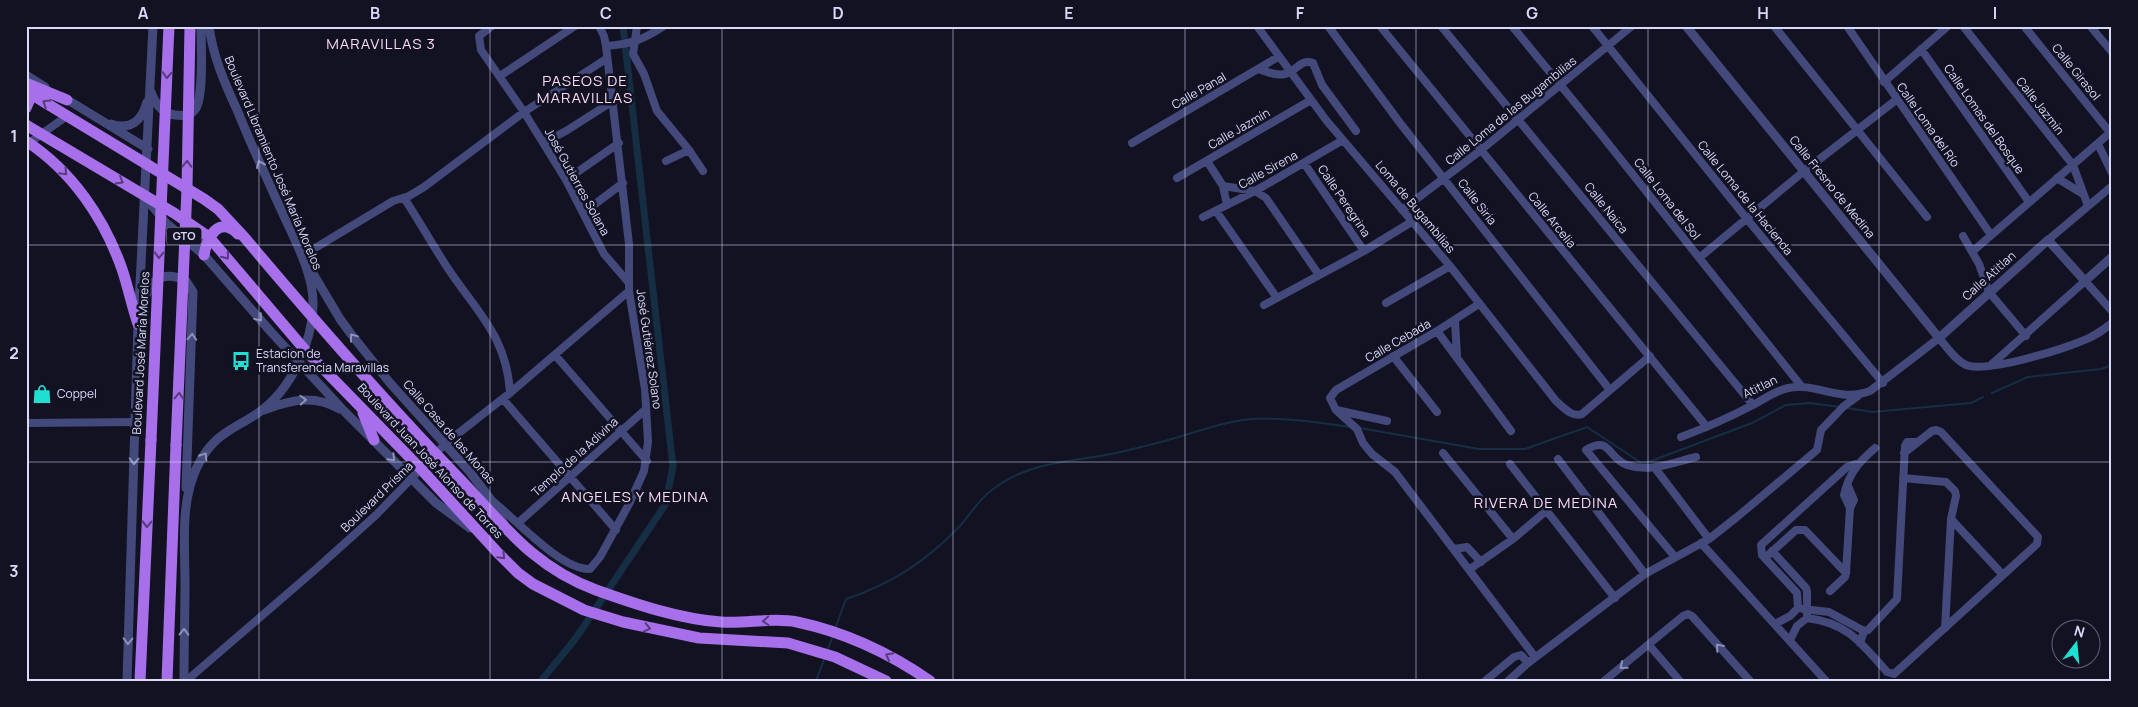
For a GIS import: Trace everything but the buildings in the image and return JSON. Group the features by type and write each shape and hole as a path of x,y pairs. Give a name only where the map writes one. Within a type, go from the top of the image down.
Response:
{"main road":[{"name":"Boulevard José María Morelos","path":"140,681 169,26"},
{"name":"GTO","path":"167,681 187,188 190,26"},
{"path":"26,83 67,100"},
{"name":"Boulevard Juan José Alonso de Torres","path":"26,91 190,189 218,209 412,430 505,529 534,556 554,570 594,590 658,610 722,622 784,621 814,627 880,652 930,681"},
{"path":"26,96 29,101 26,108"},
{"name":"Boulevard Juan José Alonso de Torres","path":"26,125 209,237 304,350 518,573 533,584 584,610 600,615 648,628 698,638 721,641 774,642 807,649 835,657 886,681"},
{"path":"27,143 55,162 96,214 122,270 138,324"},
{"path":"204,255 209,237 220,228 233,229 268,270 281,281"},
{"path":"360,407 374,440"}],"street":[{"path":"127,681 138,324 153,26"},
{"path":"150,90 157,105 169,114 190,114 195,108 200,79 201,26"},
{"name":"Boulevard Libramiento José María Morelos","path":"185,681 185,508 196,468 222,433 259,412 282,388 299,363 312,317 313,294 302,256 218,66 208,26"},
{"name":"José Gutierres Solana","path":"492,26 481,34 478,39 481,50 524,112 566,180 604,254 629,287"},
{"path":"500,76 575,26"},
{"name":"José Gutiérrez Solano","path":"590,569 600,557 616,530 637,488 647,461 648,433 645,389 629,287 629,244 619,143 606,59 606,46 599,26"},
{"path":"604,36 609,26"},
{"path":"637,26 632,43 634,58 644,74 657,111 689,150 703,171"},
{"path":"606,46 632,43 647,38 664,26"},
{"name":"Loma de Bugambilias","path":"1257,26 1311,100 1450,266 1556,401 1577,416 1582,414 1610,390"},
{"name":"Calle Siria","path":"1328,26 1400,123 1610,390"},
{"name":"Calle Arcelia","path":"1380,26 1420,78 1707,427"},
{"name":"Calle Naica","path":"1442,26 1753,405"},
{"name":"Calle Loma del Sol","path":"1512,26 1802,387"},
{"name":"Calle Loma de la Hacienda","path":"1592,26 1747,219 1883,383"},
{"name":"Calle Loma de las Bugambilias","path":"1402,210 1445,179 1632,26"},
{"name":"Calle Fresno de Medina","path":"1686,26 1939,338 1960,361 1974,367 1991,365"},
{"path":"1774,26 1928,217"},
{"name":"Calle Loma del Río","path":"1847,26 1896,100 1991,235"},
{"path":"1884,82 1948,26"},
{"name":"Calle Jazmín","path":"1963,26 2073,165 2088,206"},
{"name":"Calle Girasol","path":"2024,26 2111,133"},
{"path":"2090,26 2112,52"},
{"name":"Calle Lomas del Bosque","path":"1921,49 2029,202"},
{"name":"Calle Panal","path":"1132,143 1278,57"},
{"path":"302,256 393,201 404,198 424,187 524,112 606,59"},
{"path":"1258,69 1277,74 1290,73 1304,62 1314,63 1322,85 1356,130"},
{"path":"26,75 148,149"},
{"path":"102,121 122,127 133,124 141,117 150,90"},
{"name":"Calle Jazmín","path":"1177,178 1311,100"},
{"path":"1699,258 1803,172 1896,100"},
{"path":"543,143 566,131 613,101"},
{"path":"27,143 66,116"},
{"path":"1973,251 2111,133"},
{"name":"Calle Sirena","path":"1203,217 1255,191 1343,140"},
{"path":"566,180 619,143"},
{"path":"2098,144 2111,168"},
{"path":"666,161 689,150"},
{"path":"1207,161 1223,186 1227,205"},
{"name":"Calle Peregrina","path":"1304,163 1364,251"},
{"path":"2057,178 2083,194"},
{"path":"583,213 623,183"},
{"path":"1223,186 1255,191 1271,204 1319,275"},
{"name":"Calle Atitlan","path":"1883,383 1939,338 2048,240 2112,186"},
{"path":"145,197 166,223 204,255 345,412 436,502 487,540"},
{"path":"404,198 450,272 493,333 506,362 510,394"},
{"path":"1216,211 1277,298"},
{"path":"1264,305 1364,251 1412,222"},
{"path":"1963,236 1973,251 1989,292 2026,336"},
{"path":"2048,240 2112,311"},
{"name":"Calle Casa de las Monas","path":"302,256 314,272 340,319 362,349 390,383 446,443 491,500 555,553 577,566 590,569"},
{"path":"1991,365 2026,336 2112,257"},
{"path":"1386,303 1450,266"},
{"path":"138,324 146,295 156,280 172,276 186,281 193,292 194,300 185,508"},
{"name":"Boulevard Prisma","path":"185,681 314,572 413,478 446,443 510,394 555,356 629,287"},
{"name":"Calle Cebada","path":"1336,410 1330,398 1336,390 1437,332 1479,304"},
{"path":"1455,321 1457,357"},
{"path":"1991,365 2036,356 2083,341 2098,334 2112,323"},
{"path":"1437,332 1511,430"},
{"path":"555,356 647,461"},
{"path":"1393,356 1437,412"},
{"path":"1610,390 1650,356"},
{"path":"1508,681 1535,657 1646,574 1675,556 1709,539 1816,450 1819,433 1844,406 1858,396 1883,383"},
{"name":"Atitlan","path":"1681,437 1707,427 1776,392 1802,387 1834,394 1858,396"},
{"path":"1834,394 1844,406"},
{"path":"259,412 302,399 322,401 345,412"},
{"path":"503,399 616,530"},
{"name":"Templo de la Adivina","path":"518,523 572,477 646,409"},
{"path":"1336,410 1387,421"},
{"path":"1336,410 1357,429 1363,443 1372,454 1395,472 1535,657"},
{"path":"26,423 136,422"},
{"path":"1790,640 1797,626 1807,618 1828,621 1850,633 1887,672 1894,674 2037,544 2038,537 1940,432 1936,430 1918,442 1907,442 1904,453 1897,599 1875,623 1864,631 1860,643"},
{"path":"1675,556 1586,450 1601,444 1605,445 1619,462 1646,469 1696,457"},
{"path":"1798,608 1796,593 1765,558 1760,550 1762,545 1843,471 1856,464 1874,448"},
{"path":"1443,453 1513,539"},
{"path":"1558,459 1646,574"},
{"path":"1510,464 1615,598"},
{"path":"1830,591 1845,577 1850,508 1844,495 1856,464"},
{"path":"1655,468 1709,539"},
{"path":"1843,471 1849,482"},
{"path":"1903,478 1939,481 1951,486 1956,496 1951,519 1945,628"},
{"path":"491,500 502,518 505,529"},
{"path":"1470,569 1513,539 1546,511"},
{"path":"1951,519 2003,575"},
{"path":"1765,558 1796,530 1805,530 1846,572"},
{"path":"1701,543 1826,681"},
{"path":"1454,549 1467,548 1481,562"},
{"path":"1772,552 1806,588 1808,592 1807,618"},
{"path":"1798,608 1829,612 1864,631"},
{"path":"1775,624 1790,616 1798,608"},
{"path":"1604,681 1688,614 1692,616 1750,681"},
{"path":"1649,645 1680,681"},
{"path":"1485,681 1517,655 1520,655 1528,663"}],"waterway":[{"path":"541,681 576,638 665,505 673,467 623,26"},
{"path":"1992,393 2028,377 2101,369 2112,365"},
{"path":"1847,408 1872,412 1971,403 1983,397"},
{"path":"1360,428 1479,449 1525,449 1587,427 1643,464 1752,423 1786,405 1810,403 1840,407"},
{"path":"835,629 846,599 893,579 921,561 959,527 987,494 1019,474 1046,465 1125,451 1216,426 1252,419 1289,419 1350,427"},
{"path":"827,651 833,636"},
{"path":"816,681 825,657"}],"place":[{"name":"Estacion de Transferencia Maravillas","path":"241,361"},
{"name":"Coppel","path":"42,394"}],"district":[{"name":"MARAVILLAS 3","path":"381,44"},
{"name":"PASEOS DE MARAVILLAS","path":"585,90"},
{"name":"ANGELES Y MEDINA","path":"635,497"},
{"name":"RIVERA DE MEDINA","path":"1546,503"}]}
